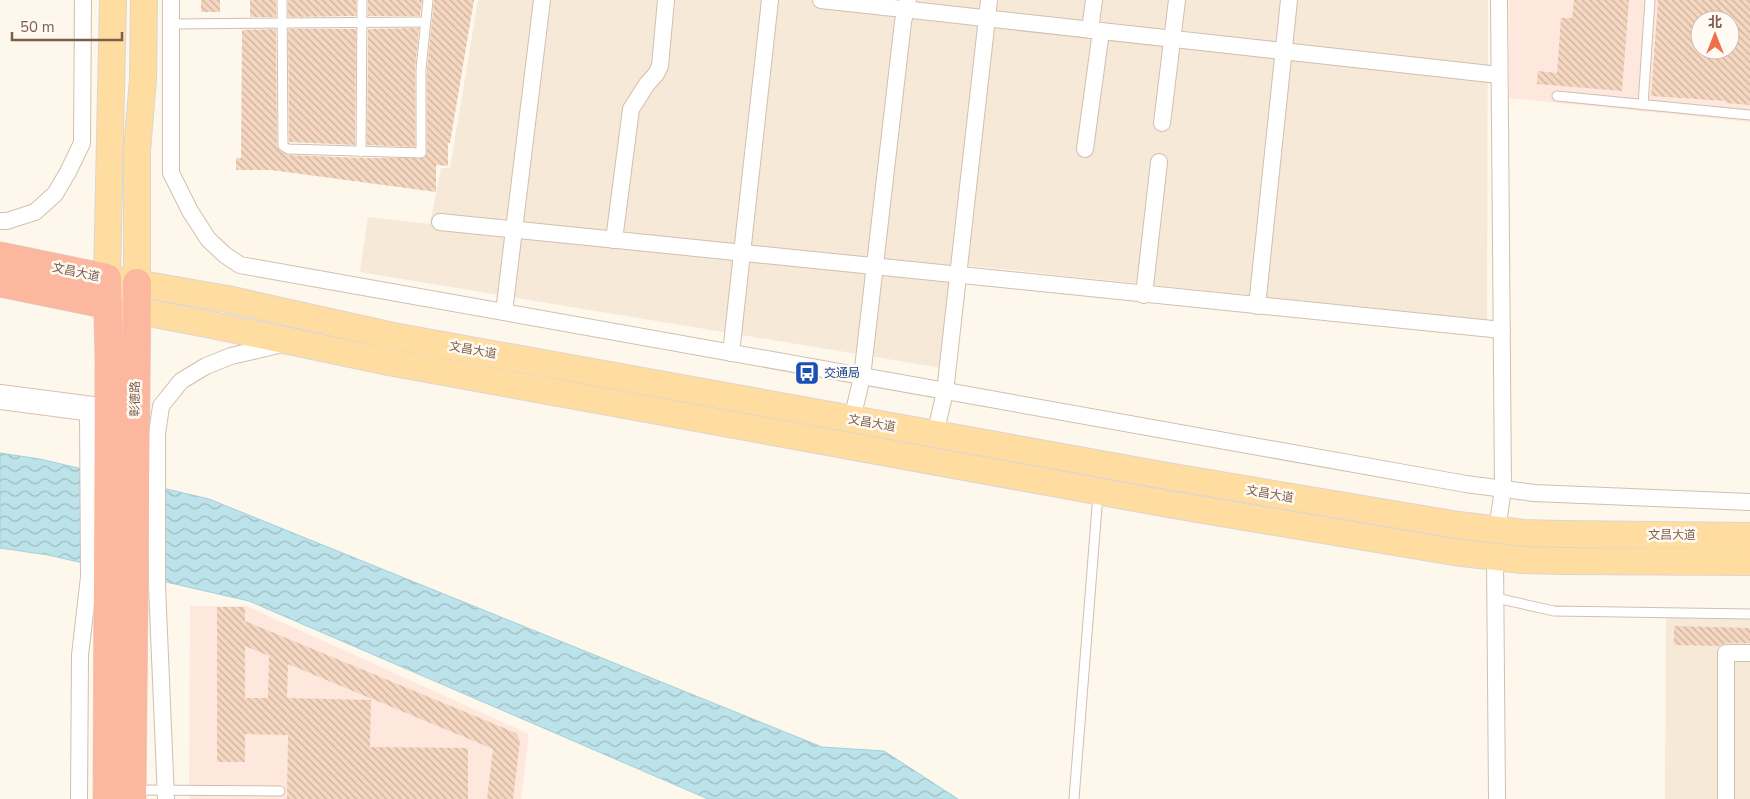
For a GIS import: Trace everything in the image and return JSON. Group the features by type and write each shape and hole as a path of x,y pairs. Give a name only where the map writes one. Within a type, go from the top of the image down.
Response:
{"highway":[{"name":"文昌大道","path":"0,256 107,278"},
{"name":"彰德路","path":"107,278 109,360 98,410 122,440"},
{"path":"0,283 108,305"},
{"name":"彰德路","path":"132,794 122,582 122,440 136,311 137,283"},
{"name":"彰德路","path":"107,799 122,582"}],"main road":[{"name":"彰德路","path":"107,278 113,0"},
{"name":"彰德路","path":"137,283 138,151 143,80 144,0"},
{"name":"文昌大道","path":"107,278 227,299 393,336 1173,477 1458,525 1497,530 1561,534 1750,536"},
{"path":"108,305 389,362 1098,491 1454,552 1495,557 1560,561 1750,562"}],"street":[{"path":"0,221 7,221 35,212 55,194 82,143 83,0"},
{"path":"171,0 171,173 194,218 208,239 225,255 240,265 1466,484 1534,493 1750,502"},
{"path":"504,312 542,0"},
{"path":"614,240 630,109 660,66 666,0"},
{"path":"731,353 770,0"},
{"path":"821,0 907,5 987,18 1500,75"},
{"path":"935,434 945,392 989,0"},
{"path":"1085,149 1096,30 1094,0"},
{"path":"1162,123 1177,0"},
{"path":"1257,306 1289,0"},
{"path":"1497,530 1503,489 1499,0"},
{"path":"852,419 862,377 903,22 907,5"},
{"path":"1144,295 1159,162"},
{"path":"440,222 1502,330"},
{"path":"166,795 122,582 122,440 161,406 181,381 206,366 231,356 291,342"},
{"path":"0,397 98,410"},
{"path":"1495,557 1498,799"},
{"path":"79,799 80,655 122,582"},
{"path":"1726,799 1726,653 1750,653"}],"lane":[{"path":"282,0 283,146 288,149 421,153 421,70 428,0"},
{"path":"361,152 362,0"},
{"path":"1643,105 1650,0"},
{"path":"171,24 425,22"},
{"path":"1557,96 1750,115"},
{"path":"1074,799 1098,491"},
{"path":"1496,598 1554,611 1750,614"},
{"path":"132,794 166,795 280,791"}],"shaded area":[{"path":"478,0 1488,0 1487,320 953,264 942,368 360,272 368,217 430,224 441,168 450,168"},
{"path":"1509,0 1750,0 1750,122 1509,98"},
{"path":"190,606 246,606 529,734 521,799 189,799"},
{"path":"1666,615 1750,616 1750,799 1665,799"}],"water":[{"path":"0,453 40,459 209,499 822,747 884,751 958,799 708,799 249,601 48,555 0,548"}],"building":[{"path":"201,0 220,0 220,12 201,12"},
{"path":"250,0 276,0 276,17 250,17"},
{"path":"288,0 356,0 356,16 288,17"},
{"path":"368,0 422,0 420,16 368,16"},
{"path":"434,0 474,0 450,143 448,143 448,166 436,165 436,192 271,170 236,170 236,158 241,158 242,30 276,29 277,146 280,151 288,155 424,158 427,153 427,69"},
{"path":"1574,0 1629,0 1622,91 1537,84 1538,71 1557,73 1561,18 1572,18"},
{"path":"1658,0 1750,0 1750,105 1726,103 1726,101 1651,96"},
{"path":"419,28 415,69 415,147 367,145 368,29"},
{"path":"288,29 356,29 355,145 289,142"},
{"path":"217,607 245,607 245,621 516,733 520,741 513,799 487,799 493,749 288,664 287,698 371,700 370,747 468,748 468,799 287,799 288,735 245,734 245,762 217,762","holes":["245,646 269,656 268,698 245,698"]},
{"path":"1674,626 1750,628 1750,643 1726,643 1720,646 1674,645"}],"place":[{"name":"交通局","path":"807,373"}]}
